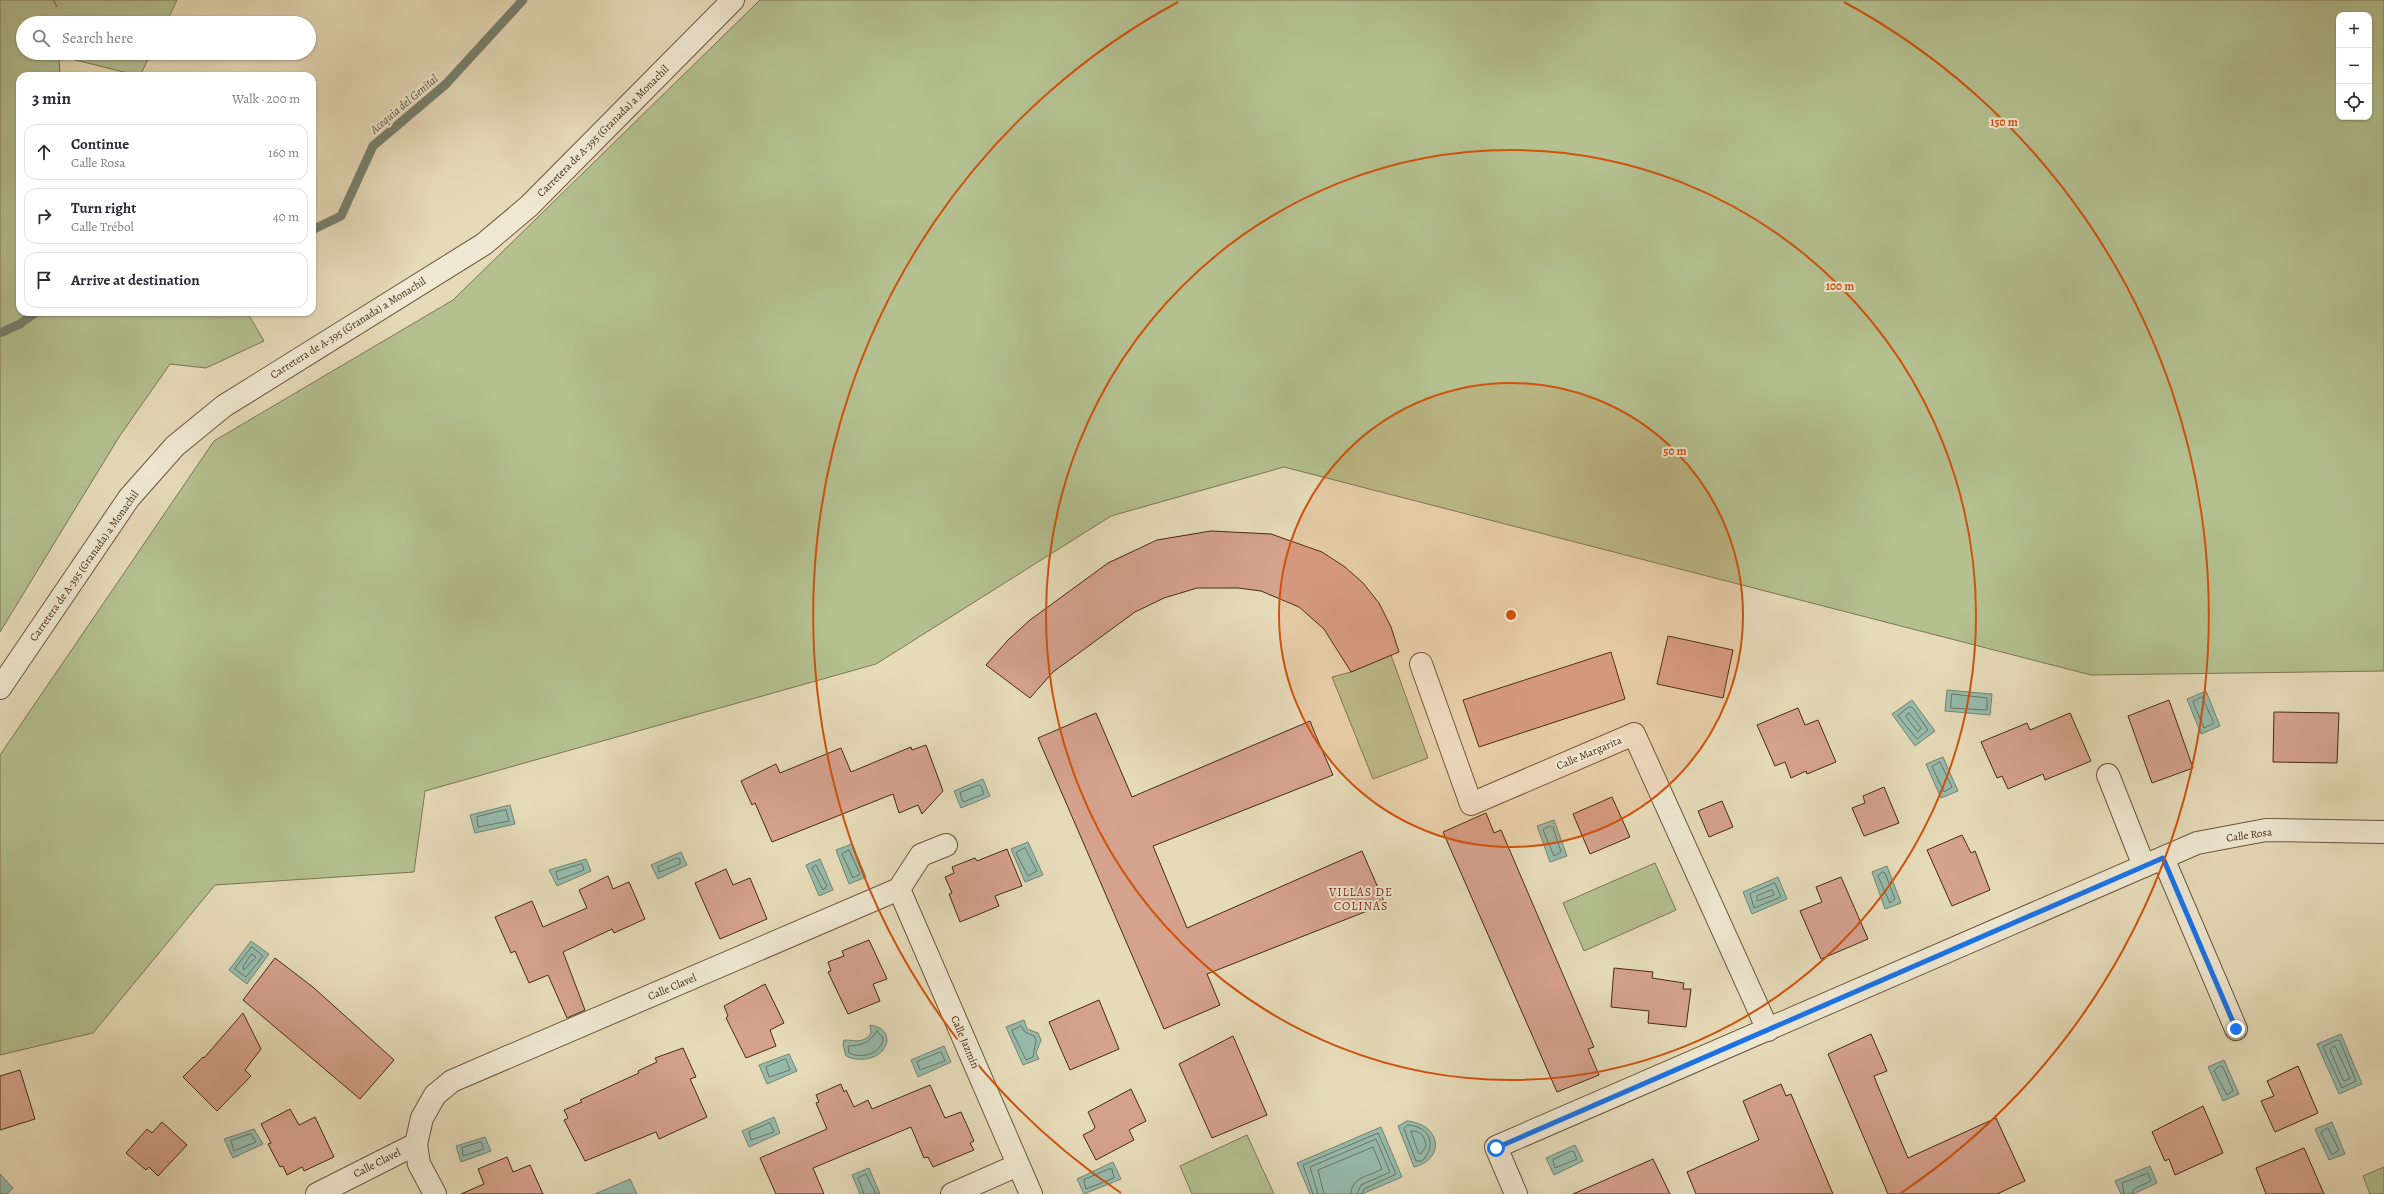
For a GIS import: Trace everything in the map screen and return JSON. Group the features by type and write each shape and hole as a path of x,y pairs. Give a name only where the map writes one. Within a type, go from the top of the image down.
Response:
{"street":[{"name":"Carretera de A-395 (Granada) a Monachil","path":"0,688 129,498 175,446 224,406 484,244 529,206 733,0"},
{"name":"Calle Margarita","path":"1421,664 1471,804 1634,734 1768,1030"},
{"path":"2108,775 2154,862 2236,1029"},
{"name":"Calle Rosa","path":"1516,1194 1496,1148 2197,843 2266,830 2384,832"},
{"path":"899,889 921,855 946,845"},
{"name":"Calle Clavel","path":"435,1194 419,1164 416,1144 422,1118 435,1095 452,1081 899,889"},
{"name":"Calle Jazmín","path":"899,889 1031,1194"},
{"name":"Calle Clavel","path":"317,1194 416,1144"},
{"path":"952,1194 1018,1165"}],"shaded area":[{"path":"0,0 53,0 57,7 54,0 177,0 169,16 16,16 16,60 59,60 60,72 16,72 16,316 249,316 264,341 206,368 170,364 119,437 0,632"},
{"path":"760,0 2384,0 2384,671 2091,675 1284,467 1111,516 876,664 425,791 414,872 215,885 93,1033 0,1055 0,755 214,441 453,300"},
{"path":"75,60 148,60 142,72 124,72"},
{"path":"1391,655 1428,758 1373,779 1332,677 1351,672"},
{"path":"1655,863 1676,910 1584,951 1563,903"},
{"path":"1247,1135 1274,1194 1192,1194 1180,1166"},
{"path":"2384,1167 2384,1194 2370,1194 2363,1176"}],"water":[{"path":"1947,690 1992,694 1990,715 1945,711"},
{"path":"2206,691 2220,726 2201,734 2187,699"},
{"path":"1912,700 1935,731 1915,746 1892,714"},
{"path":"1943,757 1958,791 1941,798 1926,764"},
{"path":"983,779 990,796 961,808 954,791"},
{"path":"510,805 515,824 475,833 470,815"},
{"path":"1554,820 1567,856 1550,862 1537,826"},
{"path":"1028,842 1043,875 1025,882 1011,849"},
{"path":"852,844 866,877 849,884 836,850"},
{"path":"681,852 687,865 658,879 651,865"},
{"path":"586,859 591,871 557,886 549,870"},
{"path":"820,859 833,890 819,896 806,865"},
{"path":"1887,866 1901,903 1885,909 1872,872"},
{"path":"1778,877 1787,899 1752,914 1743,892"},
{"path":"251,941 269,954 247,984 229,970"},
{"path":"1024,1020 1027,1029 1038,1033 1041,1040 1036,1053 1039,1059 1023,1065 1006,1027"},
{"path":"870,1025 880,1028 886,1034 887,1041 885,1047 876,1056 871,1058 858,1059 846,1056 843,1045 844,1040 859,1041 865,1039 871,1033"},
{"path":"2341,1034 2362,1084 2339,1094 2317,1044"},
{"path":"944,1046 951,1062 918,1077 911,1060"},
{"path":"789,1054 797,1071 767,1084 759,1065"},
{"path":"2224,1060 2239,1094 2223,1101 2208,1067"},
{"path":"774,1117 780,1133 749,1147 742,1131"},
{"path":"1407,1121 1427,1128 1433,1135 1435,1142 1435,1150 1431,1157 1424,1163 1414,1167 1398,1126"},
{"path":"2332,1122 2345,1154 2329,1160 2315,1129"},
{"path":"1381,1127 1402,1177 1362,1194 1310,1194 1297,1163"},
{"path":"254,1129 263,1144 233,1158 224,1139"},
{"path":"485,1137 491,1151 461,1162 456,1146"},
{"path":"1575,1145 1583,1161 1554,1175 1546,1158"},
{"path":"1113,1162 1121,1179 1084,1194 1077,1179"},
{"path":"2150,1166 2157,1183 2133,1194 2121,1194 2115,1181"},
{"path":"869,1168 880,1194 860,1194 852,1175"},
{"path":"0,1174 13,1188 7,1194 0,1194"},
{"path":"630,1179 637,1194 595,1194"}],"building":[{"path":"1211,531 1271,534 1322,552 1345,567 1363,583 1379,603 1391,627 1399,652 1351,672 1324,629 1299,607 1261,591 1238,588 1197,588 1164,598 1135,612 1053,672 1030,698 986,665 1008,640 1030,620 1108,563 1157,540"},
{"path":"1668,636 1733,650 1723,698 1657,684"},
{"path":"1611,652 1625,699 1479,747 1463,700"},
{"path":"2169,700 2193,768 2152,783 2128,716"},
{"path":"1798,708 1805,725 1818,720 1836,762 1807,774 1806,771 1791,778 1785,762 1775,766 1757,725"},
{"path":"2274,712 2339,713 2337,763 2273,762"},
{"path":"1096,713 1132,797 1310,721 1333,775 1153,846 1187,928 1362,851 1385,904 1207,974 1220,1005 1164,1029 1038,738"},
{"path":"2070,713 2091,761 2045,780 2043,774 2008,789 2002,776 1997,778 1981,742 2027,723 2030,730"},
{"path":"926,745 943,791 922,814 918,805 899,813 893,794 772,842 755,803 752,805 741,781 776,764 780,773 841,748 851,772 911,747 912,750"},
{"path":"1884,787 1899,823 1864,836 1852,808 1865,803 1863,796"},
{"path":"1612,797 1630,837 1590,854 1573,814"},
{"path":"1722,801 1733,827 1709,837 1698,811"},
{"path":"1486,813 1494,833 1501,830 1594,1047 1588,1049 1599,1075 1557,1092 1443,832"},
{"path":"1962,835 1971,853 1975,851 1990,890 1952,906 1927,850"},
{"path":"1007,849 1022,886 995,896 999,906 960,922 949,894 952,893 945,877 954,873 952,867 975,858 977,861"},
{"path":"726,869 733,885 750,878 767,919 720,939 695,883"},
{"path":"608,876 613,889 629,882 645,919 614,933 612,929 563,952 585,1010 567,1018 548,975 529,983 515,951 511,953 495,917 532,901 543,927 587,908 579,890"},
{"path":"1841,877 1868,939 1821,959 1800,911 1822,902 1816,887"},
{"path":"869,940 887,979 873,984 880,1001 848,1014 828,972 831,971 828,962 844,956 842,951"},
{"path":"275,958 314,988 394,1060 360,1099 243,1000"},
{"path":"1614,968 1653,972 1652,978 1684,983 1683,989 1691,989 1686,1027 1648,1023 1649,1011 1611,1007"},
{"path":"765,984 784,1023 770,1030 776,1046 746,1058 726,1018 728,1016 724,1006"},
{"path":"1099,1000 1119,1049 1070,1070 1049,1022"},
{"path":"243,1013 261,1049 245,1070 251,1076 217,1111 183,1077 203,1057 204,1058"},
{"path":"1871,1034 1887,1071 1874,1076 1908,1158 1996,1118 2025,1181 1997,1194 1888,1194 1828,1054"},
{"path":"1233,1036 1267,1115 1212,1138 1179,1064"},
{"path":"683,1048 696,1077 690,1079 707,1117 659,1139 656,1132 585,1161 564,1120 568,1118 564,1110 582,1102 580,1100 639,1073 638,1071 657,1062 655,1058"},
{"path":"2298,1066 2318,1113 2275,1132 2261,1101 2274,1096 2267,1081"},
{"path":"20,1070 35,1119 0,1130 0,1076"},
{"path":"841,1084 844,1092 846,1090 854,1107 868,1100 872,1109 930,1085 945,1118 961,1112 974,1141 970,1143 974,1150 933,1167 928,1157 924,1158 911,1127 813,1168 824,1194 776,1194 760,1158 827,1129 816,1103 819,1102 816,1095"},
{"path":"1781,1084 1786,1096 1791,1094 1833,1194 1696,1194 1687,1172 1759,1140 1743,1101"},
{"path":"1131,1089 1146,1121 1129,1130 1134,1140 1096,1160 1083,1135 1093,1130 1095,1127 1088,1112"},
{"path":"2203,1106 2223,1153 2175,1175 2169,1159 2165,1161 2152,1132"},
{"path":"290,1109 299,1125 315,1117 334,1157 304,1171 302,1167 287,1175 283,1166 280,1167 268,1144 271,1143 261,1124"},
{"path":"162,1122 187,1145 158,1176 149,1167 146,1170 126,1153 147,1129 152,1133"},
{"path":"2304,1148 2324,1194 2266,1194 2256,1168"},
{"path":"507,1157 513,1172 530,1165 543,1194 461,1194 484,1184 478,1169"},
{"path":"1653,1159 1670,1194 1573,1194"}],"waterway":[{"name":"Acequia del Genital","path":"316,228 341,216 373,146 446,84 523,0"},
{"name":"Acequia del Genital","path":"0,333 20,324 31,316"}],"district":[{"name":"VILLAS DE COLINAS","path":"1361,899"}],"route":[{"path":"1496,1148 2163,858 2236,1029"}]}
